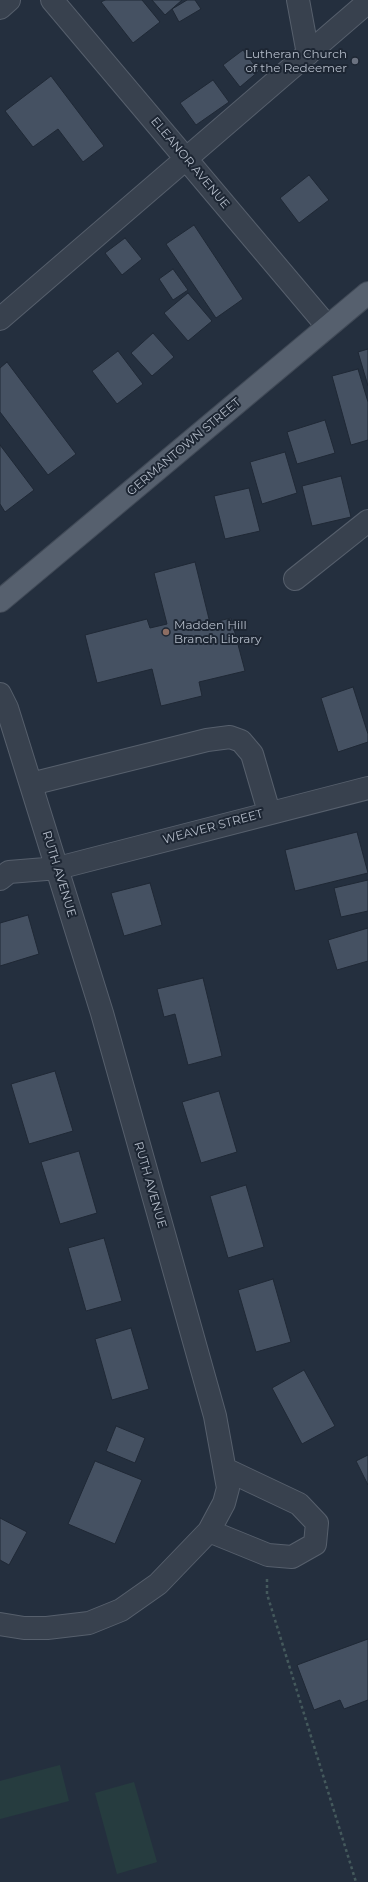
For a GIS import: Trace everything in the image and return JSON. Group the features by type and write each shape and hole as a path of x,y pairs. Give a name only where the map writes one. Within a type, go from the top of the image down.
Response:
{"main road":[{"name":"GERMANTOWN STREET","path":"0,601 368,293"}],"street":[{"path":"0,8 9,0"},
{"name":"ELEANOR AVENUE","path":"52,0 327,326"},
{"path":"298,0 308,54"},
{"path":"0,319 368,2"},
{"path":"295,579 368,521"},
{"name":"RUTH AVENUE","path":"0,694 8,708 102,1013 213,1408 228,1488 224,1503 209,1531 163,1579 140,1598 121,1610 89,1622 47,1628 24,1628 0,1624"},
{"path":"31,784 207,740 230,737 241,741 252,754 269,812"},
{"name":"WEAVER STREET","path":"0,880 9,872 58,868 269,812 368,788"},
{"path":"209,1531 268,1555 292,1557 315,1544 317,1523 299,1504 225,1469"}],"path":[{"path":"268,1555 267,1594 356,1882"}],"green space":[{"path":"60,1765 69,1801 0,1819 0,1781"},
{"path":"134,1782 157,1862 117,1874 95,1793"}],"building":[{"path":"105,0 142,0 160,22 133,43 101,2"},
{"path":"152,0 182,0 165,15"},
{"path":"187,0 195,0 201,9 179,22 172,9"},
{"path":"243,50 259,71 240,87 223,65"},
{"path":"51,76 104,146 83,162 58,129 33,147 5,111"},
{"path":"213,80 229,102 196,125 180,103"},
{"path":"309,175 329,200 299,223 280,198"},
{"path":"194,225 243,299 216,318 166,244"},
{"path":"125,238 142,259 122,275 105,253"},
{"path":"173,269 188,290 173,300 159,279"},
{"path":"188,293 212,321 188,341 164,313"},
{"path":"153,333 174,357 152,376 131,353"},
{"path":"368,349 368,386 358,352"},
{"path":"118,351 143,384 117,404 92,371"},
{"path":"7,362 76,454 48,475 0,412 0,368"},
{"path":"358,369 368,402 368,440 351,445 332,376"},
{"path":"325,420 335,453 297,464 287,432"},
{"path":"0,445 34,490 5,512 0,504"},
{"path":"285,452 297,493 262,504 250,462"},
{"path":"341,476 351,517 312,526 302,486"},
{"path":"249,488 260,531 225,539 214,496"},
{"name":"Madden Hill Branch Library","path":"195,562 210,623 231,618 245,671 199,682 202,696 161,706 152,669 97,683 85,635 147,619 150,628 167,624 154,573"},
{"path":"353,687 368,734 368,742 338,752 321,698"},
{"path":"357,832 368,873 295,891 285,850"},
{"path":"368,880 368,911 341,917 334,888"},
{"path":"150,883 162,925 124,936 111,893"},
{"path":"28,915 39,954 0,966 0,923"},
{"path":"368,928 368,961 337,970 328,940"},
{"path":"203,978 222,1056 188,1065 175,1014 164,1017 157,989"},
{"path":"55,1071 73,1131 29,1144 11,1084"},
{"path":"219,1091 237,1152 201,1163 182,1102"},
{"path":"79,1151 97,1213 60,1224 41,1162"},
{"path":"246,1185 264,1247 228,1258 210,1196"},
{"path":"104,1238 122,1301 86,1311 68,1248"},
{"path":"273,1279 291,1342 256,1352 238,1290"},
{"path":"131,1328 149,1389 112,1400 95,1339"},
{"path":"304,1370 335,1426 302,1444 272,1388"},
{"path":"116,1426 145,1438 135,1463 106,1451"},
{"path":"368,1455 368,1485 356,1461"},
{"path":"95,1461 142,1480 115,1544 68,1524"},
{"path":"0,1518 27,1532 9,1565 0,1560"},
{"path":"368,1639 368,1700 344,1709 340,1700 314,1710 297,1665"}],"place":[{"name":"Lutheran Church of the Redeemer","path":"355,61"},
{"name":"Madden Hill Branch Library","path":"166,632"}]}
